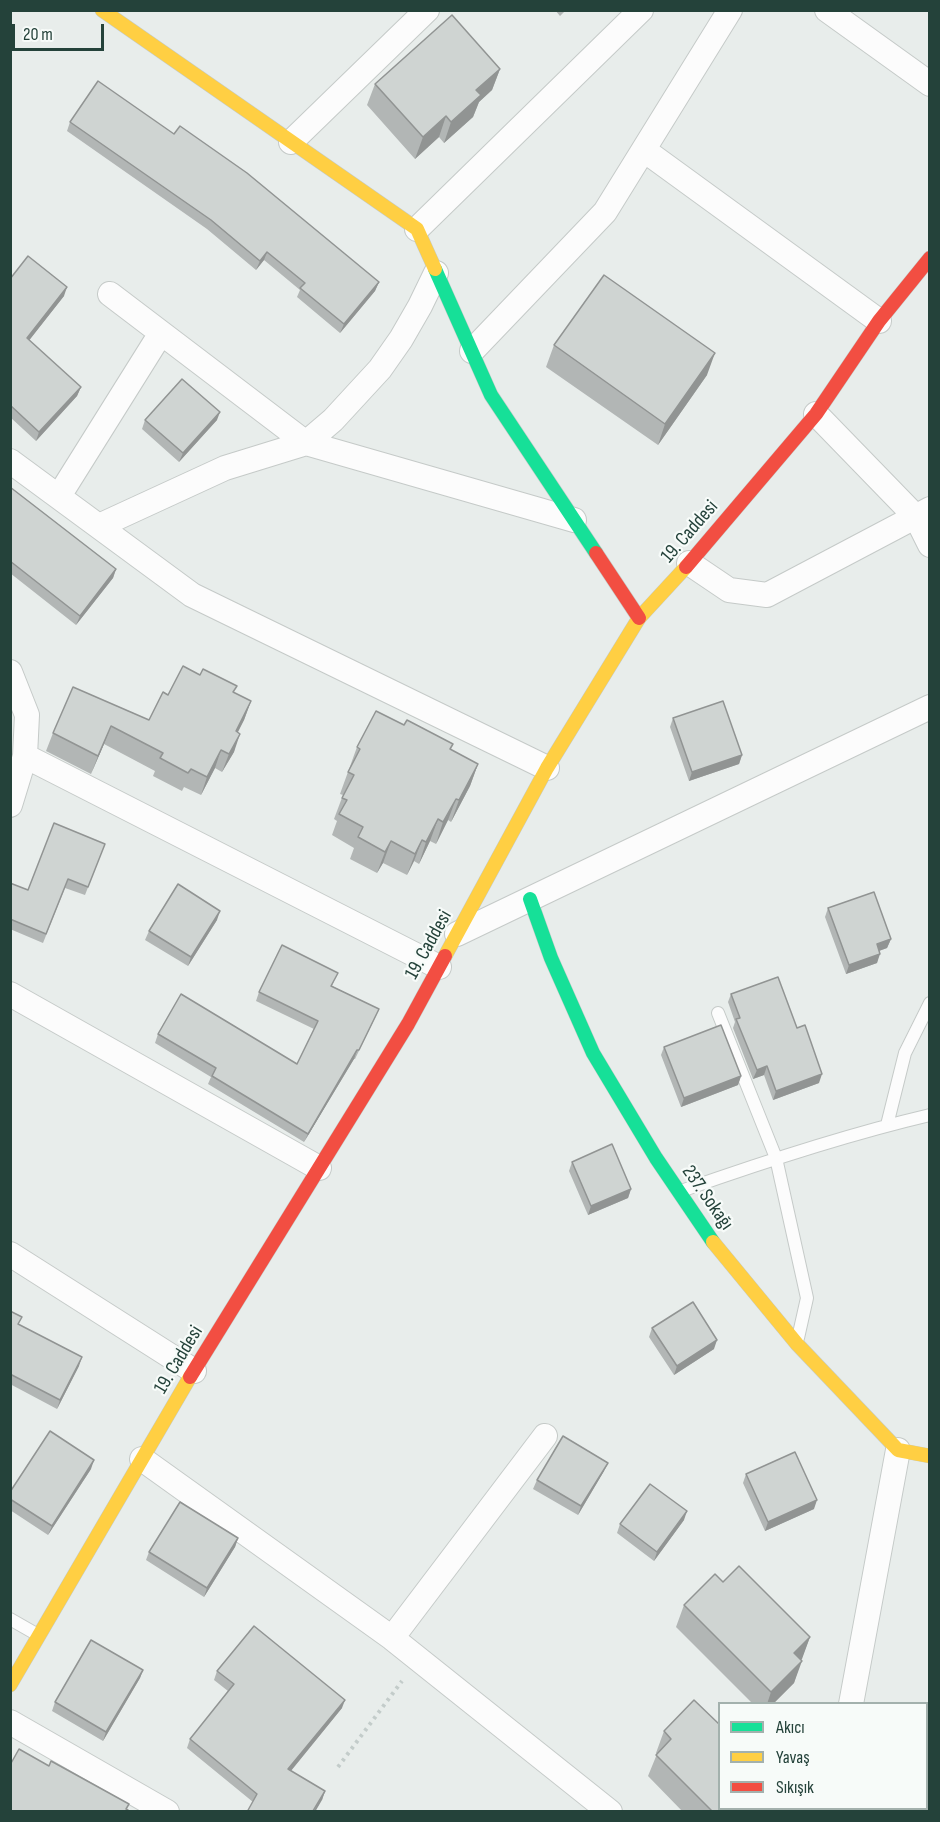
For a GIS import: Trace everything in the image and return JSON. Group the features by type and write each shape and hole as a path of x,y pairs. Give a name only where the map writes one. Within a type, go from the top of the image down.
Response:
{"street":[{"path":"102,10 417,229 491,395 639,618"},
{"path":"291,142 427,10"},
{"path":"417,229 641,10"},
{"path":"472,351 605,212 730,10"},
{"path":"827,10 930,84"},
{"path":"644,150 879,321"},
{"name":"19. Caddesi","path":"13,1674 39,1635 194,1371 408,1023 547,768 639,618 690,563 816,414 879,321 930,258"},
{"path":"99,526 225,468 306,443 333,420 380,369 401,339 436,273"},
{"path":"110,294 306,443 574,520"},
{"path":"58,496 161,333"},
{"path":"816,414 923,513 930,545"},
{"path":"10,461 192,595 547,768"},
{"path":"690,563 729,590 767,595 923,513"},
{"path":"10,672 27,715 24,756 10,805"},
{"path":"457,934 930,707"},
{"path":"24,756 439,967"},
{"name":"237. Sokağı","path":"530,899 550,958 593,1053 678,1192 701,1226 797,1344 898,1450"},
{"path":"10,994 319,1168"},
{"path":"10,1254 194,1371"},
{"path":"392,1638 545,1436"},
{"path":"851,1702 898,1450 930,1456"},
{"path":"142,1460 392,1638 610,1812"},
{"path":"10,1722 167,1812"}],"lane":[{"path":"887,1125 905,1053 930,1003"},
{"path":"718,1013 776,1158 807,1298 797,1344"},
{"path":"678,1192 776,1158 887,1125 930,1115"},
{"path":"10,1619 39,1635"}],"path":[{"path":"338,1767 418,1659"}],"building":[{"path":"452,15 500,69 476,90 481,95 451,122 446,116 423,137 375,84"},
{"path":"98,81 174,134 180,126 247,173 379,282 344,324 300,288 305,283 267,252 260,261 211,220 70,122"},
{"path":"28,256 67,287 27,338 81,387 39,432 10,405 10,279"},
{"path":"604,275 715,353 665,424 554,345"},
{"path":"182,379 220,412 183,453 145,420"},
{"path":"10,487 116,569 80,616 10,561"},
{"path":"183,666 200,675 203,669 237,686 233,692 251,701 236,731 240,734 229,754 221,750 207,777 191,769 188,773 160,758 163,753 111,726 98,756 53,733 73,687 149,720 163,692 168,695"},
{"path":"723,701 742,755 692,772 673,718"},
{"path":"376,711 404,725 407,720 453,744 450,749 478,764 459,800 456,799 443,822 438,819 426,842 422,840 415,854 391,841 385,852 358,837 363,827 339,814 347,800 342,798 354,775 348,772 360,749 357,747"},
{"path":"54,823 105,844 88,887 68,879 46,934 10,919 10,883 28,890"},
{"path":"178,884 220,911 191,957 149,931"},
{"path":"874,892 891,939 877,944 880,954 849,965 828,908"},
{"path":"282,945 338,973 331,986 379,1009 359,1050 308,1134 212,1076 216,1068 158,1034 181,994 297,1064 318,1021 259,992"},
{"path":"778,977 797,1028 805,1025 822,1074 776,1091 767,1066 757,1070 736,1019 740,1018 731,994"},
{"path":"721,1025 741,1076 684,1098 664,1047"},
{"path":"612,1144 631,1189 591,1206 572,1162"},
{"path":"693,1302 717,1340 677,1366 652,1328"},
{"path":"10,1311 22,1317 18,1324 82,1357 60,1400 10,1374"},
{"path":"50,1431 94,1460 52,1526 10,1499 10,1492"},
{"path":"563,1436 608,1463 581,1506 537,1480"},
{"path":"795,1452 817,1500 768,1522 746,1474"},
{"path":"650,1484 687,1511 657,1552 620,1524"},
{"path":"180,1502 238,1538 207,1588 149,1552"},
{"path":"739,1566 810,1637 794,1653 802,1661 771,1692 684,1605 715,1574 723,1582"},
{"path":"254,1626 345,1700 288,1769 325,1791 314,1812 247,1812 257,1794 190,1739 234,1684 217,1671"},
{"path":"91,1640 143,1670 106,1732 55,1702"},
{"path":"694,1700 718,1723 718,1810 741,1810 740,1812 713,1812 656,1755 671,1739 664,1731"},
{"path":"19,1749 49,1766 51,1761 129,1804 126,1809 131,1812 10,1812 10,1765"},
{"path":"743,1810 759,1810 757,1812"}],"traffic: fast":[{"path":"435,269 491,395 596,553"},
{"path":"530,899 551,958 593,1053 656,1158 713,1242"}],"traffic: slow":[{"path":"102,10 417,229 435,269"},
{"path":"445,956 547,768 639,618 686,567"},
{"path":"713,1242 797,1344 898,1450 930,1456"},
{"path":"10,1685 190,1377"}],"traffic: jam":[{"path":"686,567 816,414 879,321 930,258"},
{"path":"596,553 639,618"},
{"path":"190,1377 408,1024 445,956"}]}
